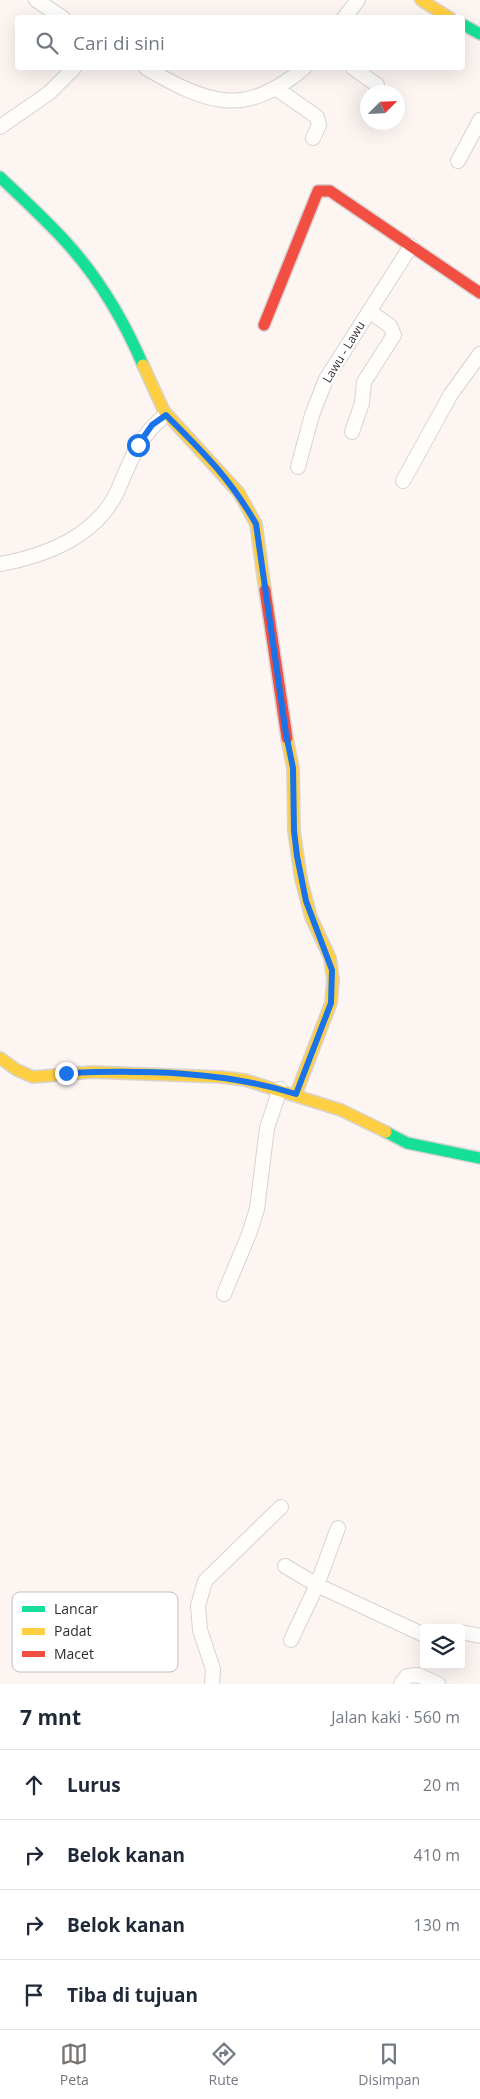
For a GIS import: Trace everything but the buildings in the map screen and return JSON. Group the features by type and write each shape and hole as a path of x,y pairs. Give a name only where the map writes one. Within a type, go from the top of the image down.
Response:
{"street":[{"path":"36,0 58,15"},
{"path":"346,15 358,0"},
{"path":"422,0 445,15"},
{"path":"465,26 480,34"},
{"path":"0,127 49,93 72,70"},
{"path":"150,70 188,92 214,100 245,100 277,89 301,70"},
{"path":"356,70 377,84"},
{"path":"277,89 317,117 319,125 313,138"},
{"path":"458,161 480,120"},
{"path":"0,177 66,242 98,284 135,346 166,415 220,470 239,494 256,524 286,734 293,768 294,831 297,856 306,901 332,970 331,1003 296,1094"},
{"path":"264,325 315,194 318,191 330,191 480,293"},
{"name":"Lawu - Lawu","path":"298,467 312,415 326,379 410,246"},
{"path":"352,432 362,404 364,382 394,335 390,326 369,311"},
{"path":"403,481 450,394 480,354"},
{"path":"0,564 22,560 64,544 97,520 109,506 138,445 152,425 166,415"},
{"path":"0,1058 17,1070 34,1077 92,1072 222,1077 296,1094 341,1110 407,1143 480,1158"},
{"path":"224,1294 249,1234 257,1209 267,1128 280,1090"},
{"path":"212,1684 213,1669 200,1630 198,1606 205,1580 281,1507"},
{"path":"291,1640 317,1584 338,1528"},
{"path":"285,1566 317,1584 420,1632"},
{"path":"465,1633 480,1636"},
{"path":"401,1684 407,1676 414,1674 438,1684"}],"traffic: fast":[{"path":"465,26 480,34"},
{"path":"0,177 58,233 89,270 119,316 143,365"},
{"path":"386,1132 407,1143 480,1158"}],"traffic: slow":[{"path":"421,0 445,15"},
{"path":"143,365 164,411 239,493 256,524 265,590"},
{"path":"287,738 293,768 294,831 301,879 311,917 330,958 333,980 331,1003 296,1094"},
{"path":"0,1058 17,1070 33,1077 92,1072 222,1077 245,1080 341,1110 386,1132"}],"traffic: jam":[{"path":"264,325 318,191 330,191 480,293"},
{"path":"265,590 287,738"}],"route":[{"path":"66,1073 124,1072 222,1077 244,1080 296,1094 316,1037 331,1003 333,990 330,958 311,917 297,856 293,811 293,768 286,734 256,524 239,494 220,470 166,415 152,425 138,445"}]}
